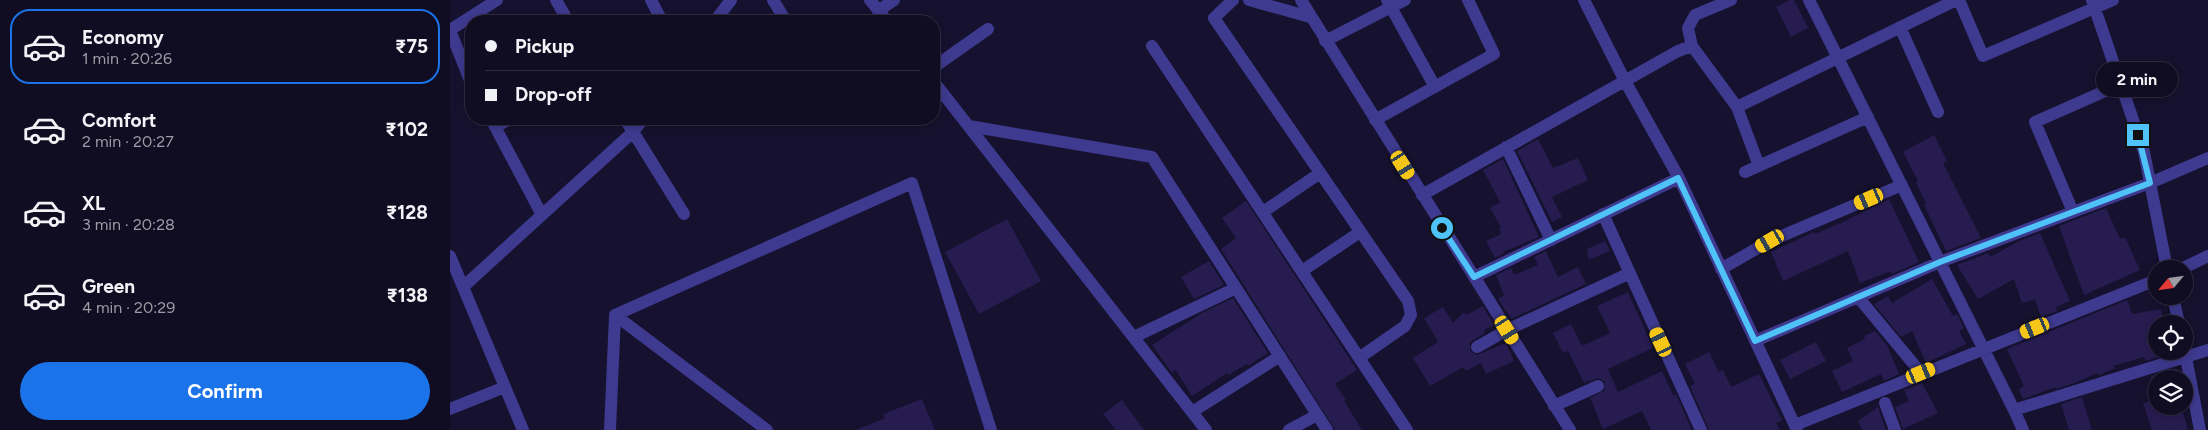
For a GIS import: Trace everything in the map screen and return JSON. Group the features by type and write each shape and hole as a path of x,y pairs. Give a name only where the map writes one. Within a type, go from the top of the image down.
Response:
{"street":[{"path":"474,15 497,0"},
{"path":"556,0 565,15"},
{"path":"651,0 659,15"},
{"path":"720,15 731,0"},
{"path":"773,0 782,15"},
{"path":"870,0 881,15"},
{"path":"878,11 894,0"},
{"path":"1233,0 1214,18 1408,301 1411,315 1405,326 1359,358"},
{"path":"1249,0 1310,17"},
{"path":"1301,0 1570,430"},
{"path":"1325,41 1388,4 1404,0"},
{"path":"1375,120 1494,54 1468,0"},
{"path":"1584,0 1624,81 1678,178 1796,428 1921,373 2148,283"},
{"path":"1731,0 1695,15 1688,28 1692,46 1737,107 1758,166"},
{"path":"1810,0 2023,430"},
{"path":"1737,107 1838,56 1957,0 1983,56 2093,4 2114,0"},
{"path":"1388,4 1435,87"},
{"path":"2093,4 2144,152 2165,260"},
{"path":"465,20 450,30 465,66"},
{"path":"1900,27 1938,112"},
{"path":"940,62 988,29"},
{"path":"1152,46 1408,430"},
{"path":"1422,195 1678,51 1692,46"},
{"path":"2073,212 2035,122 2121,84"},
{"path":"940,90 1206,430"},
{"path":"1368,108 1388,113"},
{"path":"1746,172 1868,117"},
{"path":"494,125 542,215"},
{"path":"629,125 684,214"},
{"path":"463,287 638,125"},
{"path":"969,126 1152,157 1326,430"},
{"path":"1506,147 1550,240"},
{"path":"1755,341 1940,262 2150,183 2208,158"},
{"path":"1263,212 1320,173"},
{"path":"1474,277 1678,178"},
{"path":"615,315 912,184 991,430"},
{"path":"1721,269 1770,241 1902,185"},
{"path":"1603,214 1701,430"},
{"path":"1302,271 1360,232"},
{"path":"450,256 523,430"},
{"path":"2193,263 2208,256"},
{"path":"1477,347 1507,330 1630,272"},
{"path":"1134,337 1236,288"},
{"path":"1858,297 1921,373"},
{"path":"610,430 615,315"},
{"path":"615,315 767,430"},
{"path":"2193,351 2208,350"},
{"path":"1192,412 1280,356"},
{"path":"2014,410 2161,360"},
{"path":"2187,360 2200,430"},
{"path":"1554,406 1598,386"},
{"path":"450,409 505,387"},
{"path":"1885,403 1895,430"},
{"path":"1289,430 1317,415"}],"building":[{"path":"1794,0 1808,28 1791,37 1776,7"},
{"path":"1934,135 1947,161 1943,163 1981,238 1946,251 1924,205 1926,204 1916,182 1918,181 1903,152"},
{"path":"1538,139 1553,168 1578,158 1588,180 1552,197 1562,217 1552,222 1517,151"},
{"path":"1503,159 1539,237 1503,252 1495,258 1486,241 1501,234 1499,228 1501,227 1490,208 1500,202 1483,170"},
{"path":"1889,199 1919,262 1892,274 1891,271 1860,283 1848,251 1783,281 1771,252 1814,232 1815,234 1843,222"},
{"path":"1246,201 1357,370 1335,384 1362,430 1335,430 1221,249 1236,238 1222,218"},
{"path":"2106,208 2120,239 2125,237 2140,270 2084,295 2059,226"},
{"path":"1007,219 1041,281 979,314 945,252"},
{"path":"2040,233 2070,301 2056,307 2057,311 2041,317 2035,299 2022,303 2014,279 1978,299 1957,265 1988,253 1990,257 2019,241"},
{"path":"1605,241 1610,251 1589,260 1587,249"},
{"path":"1546,251 1558,277 1578,267 1586,284 1511,319 1498,299 1504,295 1496,275 1511,268 1514,275 1538,265 1534,257"},
{"path":"1209,261 1224,285 1194,299 1181,277"},
{"path":"1932,279 1953,316 1957,314 1964,328 1959,331 1966,344 1926,363 1912,331 1901,337 1874,304 1888,296 1892,303"},
{"path":"1628,292 1653,348 1608,369 1618,392 1662,371 1673,395 1676,394 1692,430 1651,430 1642,411 1603,429 1590,398 1604,391 1605,382 1598,378 1584,383 1568,351 1563,353 1553,333 1571,324 1582,346 1610,333 1597,306"},
{"path":"1233,298 1268,353 1248,366 1247,364 1228,375 1227,373 1192,396 1176,370 1172,373 1152,345 1202,313"},
{"path":"2127,300 2132,314 2161,309 2162,315 2148,315 2149,360 2146,361 2144,357 2113,366 2115,368 2099,375 2097,373 2077,382 2056,389 2055,387 2023,399 2019,389 2024,386 2007,349"},
{"path":"1483,306 1494,325 1484,330 1485,333 1470,342 1470,351 1477,355 1506,343 1514,361 1486,374 1481,363 1466,371 1463,367 1430,386 1413,358 1438,342 1424,318 1443,307 1453,323 1464,312 1466,315"},
{"path":"1875,331 1887,345 1899,374 1884,381 1881,374 1842,392 1832,371 1853,361 1847,348 1865,339 1864,336"},
{"path":"1816,342 1826,361 1790,379 1780,360"},
{"path":"1709,352 1719,372 1723,370 1731,387 1759,374 1782,420 1776,423 1780,430 1709,430 1690,386 1695,384 1685,364"},
{"path":"1922,383 1938,413 1903,429 1895,407 1909,401 1904,390"},
{"path":"2082,397 2092,430 2069,430 2061,404"},
{"path":"922,399 935,430 856,430 885,418 883,414"},
{"path":"1122,400 1144,430 1116,430 1103,414"},
{"path":"2148,401 2148,415 2184,415 2188,430 2152,430 2143,403"},
{"path":"1878,407 1886,430 1862,430 1858,421"}],"route":[{"path":"1442,228 1474,277 1678,178 1755,341 1940,262 2150,183 2144,152 2138,135"}]}
